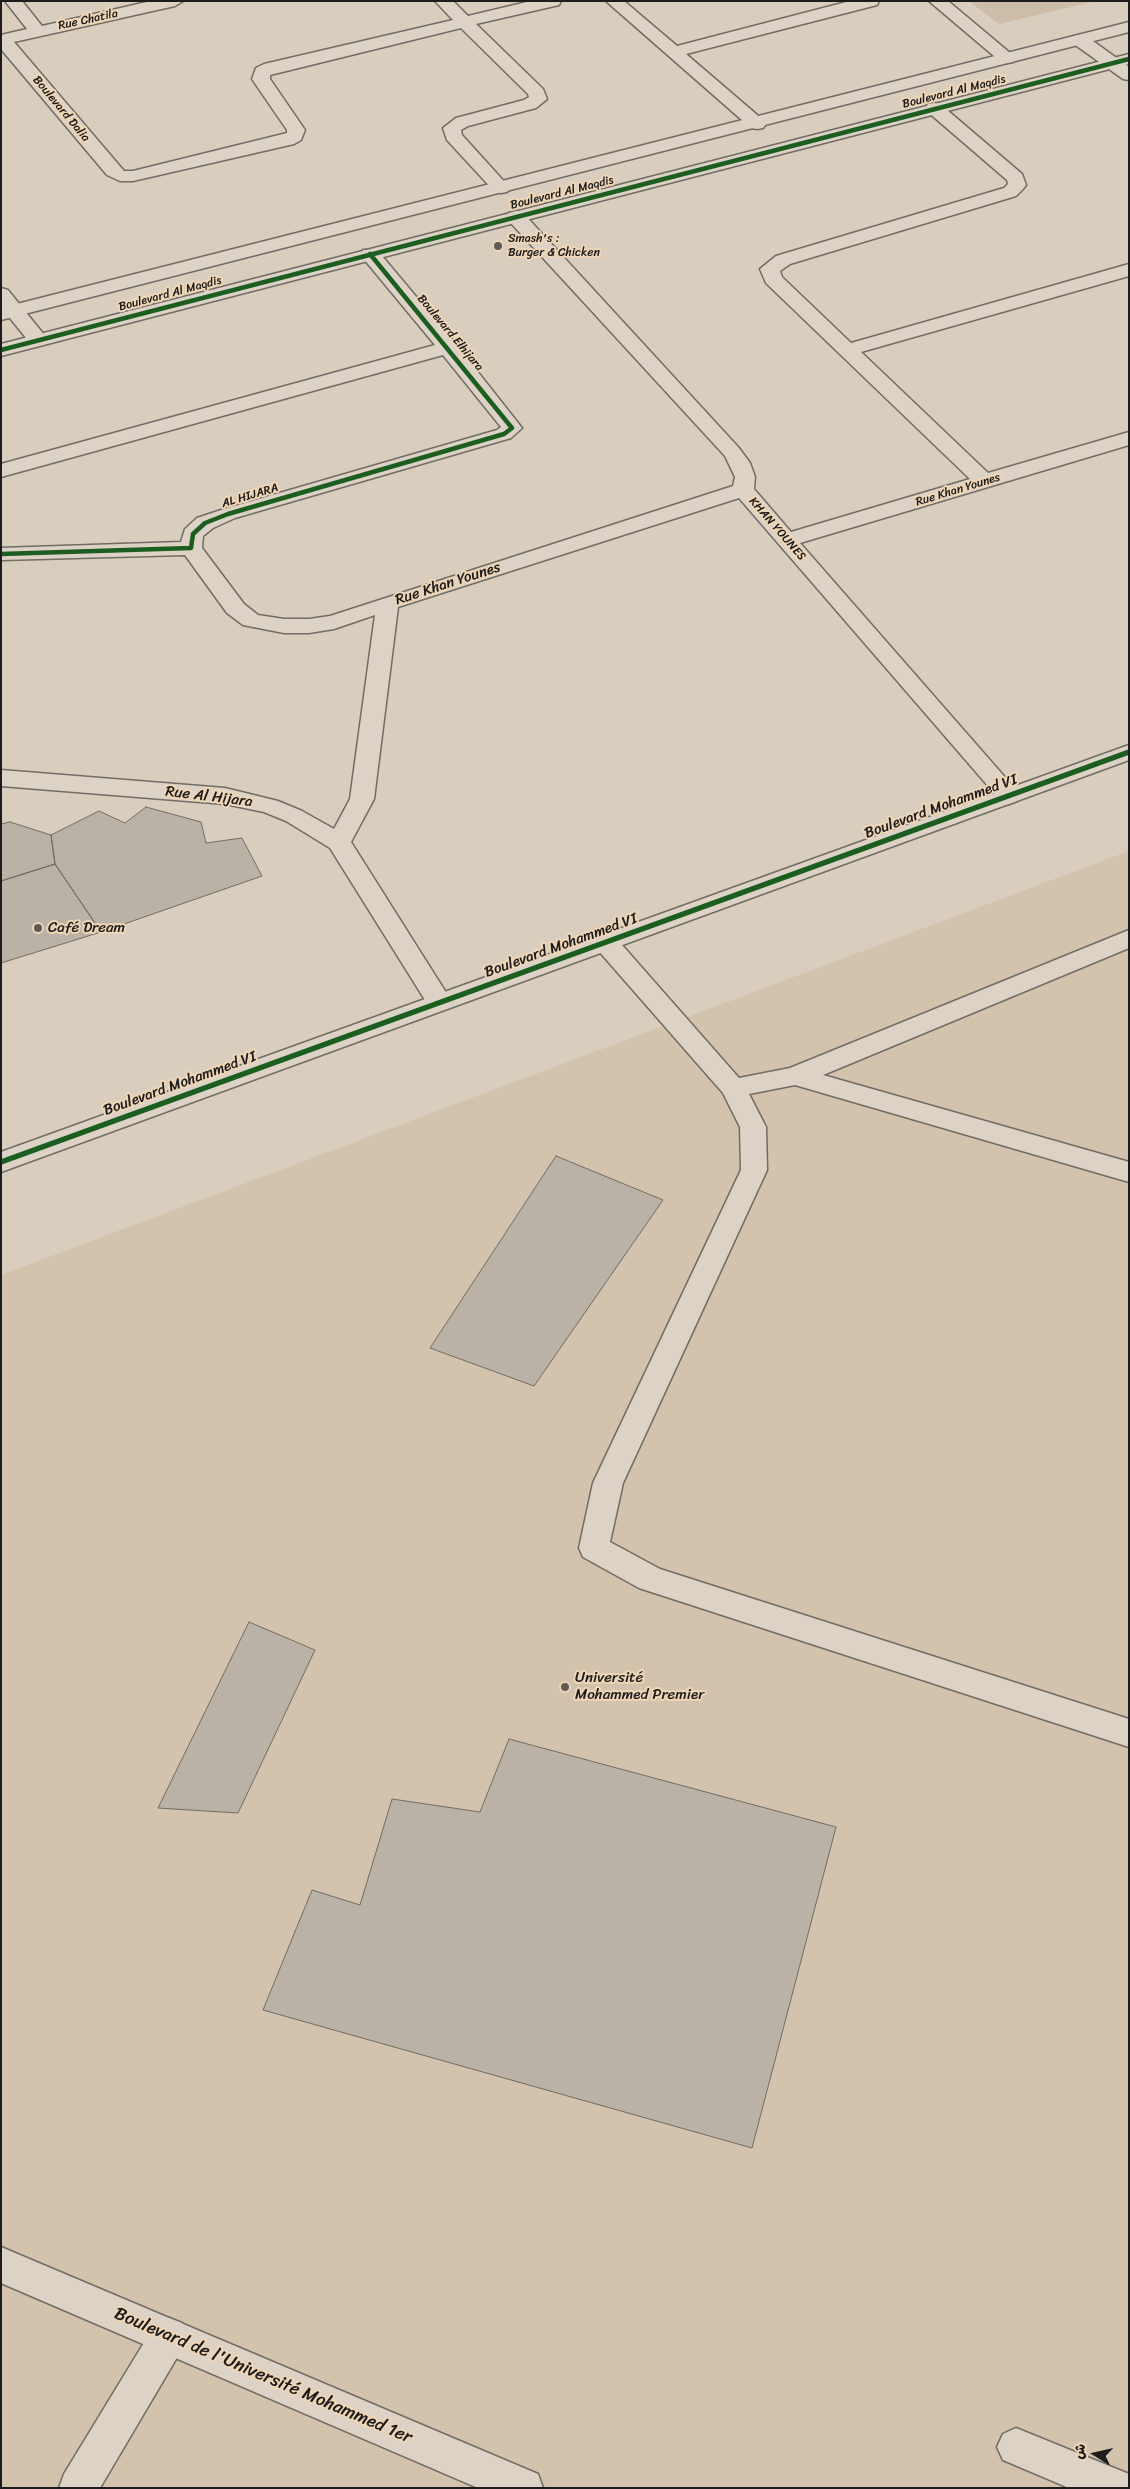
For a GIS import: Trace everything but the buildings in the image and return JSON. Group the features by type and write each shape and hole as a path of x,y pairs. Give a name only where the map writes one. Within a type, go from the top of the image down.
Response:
{"street":[{"path":"13,1 38,31"},
{"name":"Rue Chatila","path":"2,40 175,1"},
{"path":"443,1 537,93 538,99 530,104 462,122 452,128 453,136 501,188"},
{"path":"466,22 553,1"},
{"path":"614,1 757,124"},
{"path":"674,52 871,1"},
{"path":"937,1 1008,58"},
{"name":"Boulevard Dalia","path":"2,40 120,176 133,176 288,140 295,136 296,130 261,79 262,72 270,68 466,22"},
{"name":"Boulevard Al Maqdis","path":"8,313 1129,28"},
{"path":"1080,40 1120,61 1129,75"},
{"name":"Boulevard Al Maqdis","path":"1,350 1120,61"},
{"path":"934,108 1016,178 1017,185 1010,192 783,260 770,269 773,279 985,482"},
{"name":"KHAN YOUNES","path":"516,217 732,452 740,463 745,477 743,490 1009,796"},
{"name":"Boulevard Elhijara","path":"370,254 508,420 512,428"},
{"path":"847,350 1129,270"},
{"path":"1,294 8,313 38,340"},
{"path":"1,471 448,347"},
{"name":"AL HIJARA","path":"191,548 193,534 205,523 228,514 504,434 512,428"},
{"name":"Rue Khan Younes","path":"787,540 1129,438"},
{"name":"Rue Khan Younes","path":"339,842 362,799 388,603 743,490"},
{"path":"1,554 191,548 235,608 251,620 284,626 308,626 334,622 388,603"},
{"name":"Boulevard Mohammed VI","path":"1,1162 1129,752"},
{"name":"Rue Al Hijara","path":"1,778 225,796 270,806 294,816 339,842 439,1002"},
{"path":"733,1088 795,1076 1129,938"},
{"path":"606,943 733,1088 753,1126 754,1170 608,1483 594,1548 650,1579 1129,1732"},
{"path":"795,1076 1129,1172"},
{"name":"Boulevard de l'Université Mohammed 1er","path":"1,2265 524,2488"},
{"path":"78,2488 169,2336"},
{"path":"1016,2447 1116,2488"}],"shaded area":[{"path":"969,1 1096,1 999,24"},
{"name":"Université Mohammed Premier","path":"1129,851 1129,2488 1,2488 1,1275"}],"cycle path":[{"path":"1,350 1129,59"},
{"path":"1,554 191,548 193,534 205,523 228,514 504,434 512,428 370,254"},
{"path":"1,1162 1129,752"}],"place":[{"name":"Smash's : Burger & Chicken","path":"498,246"},
{"name":"Café Dream","path":"38,928"},
{"name":"Université Mohammed Premier","path":"565,1687"}]}
